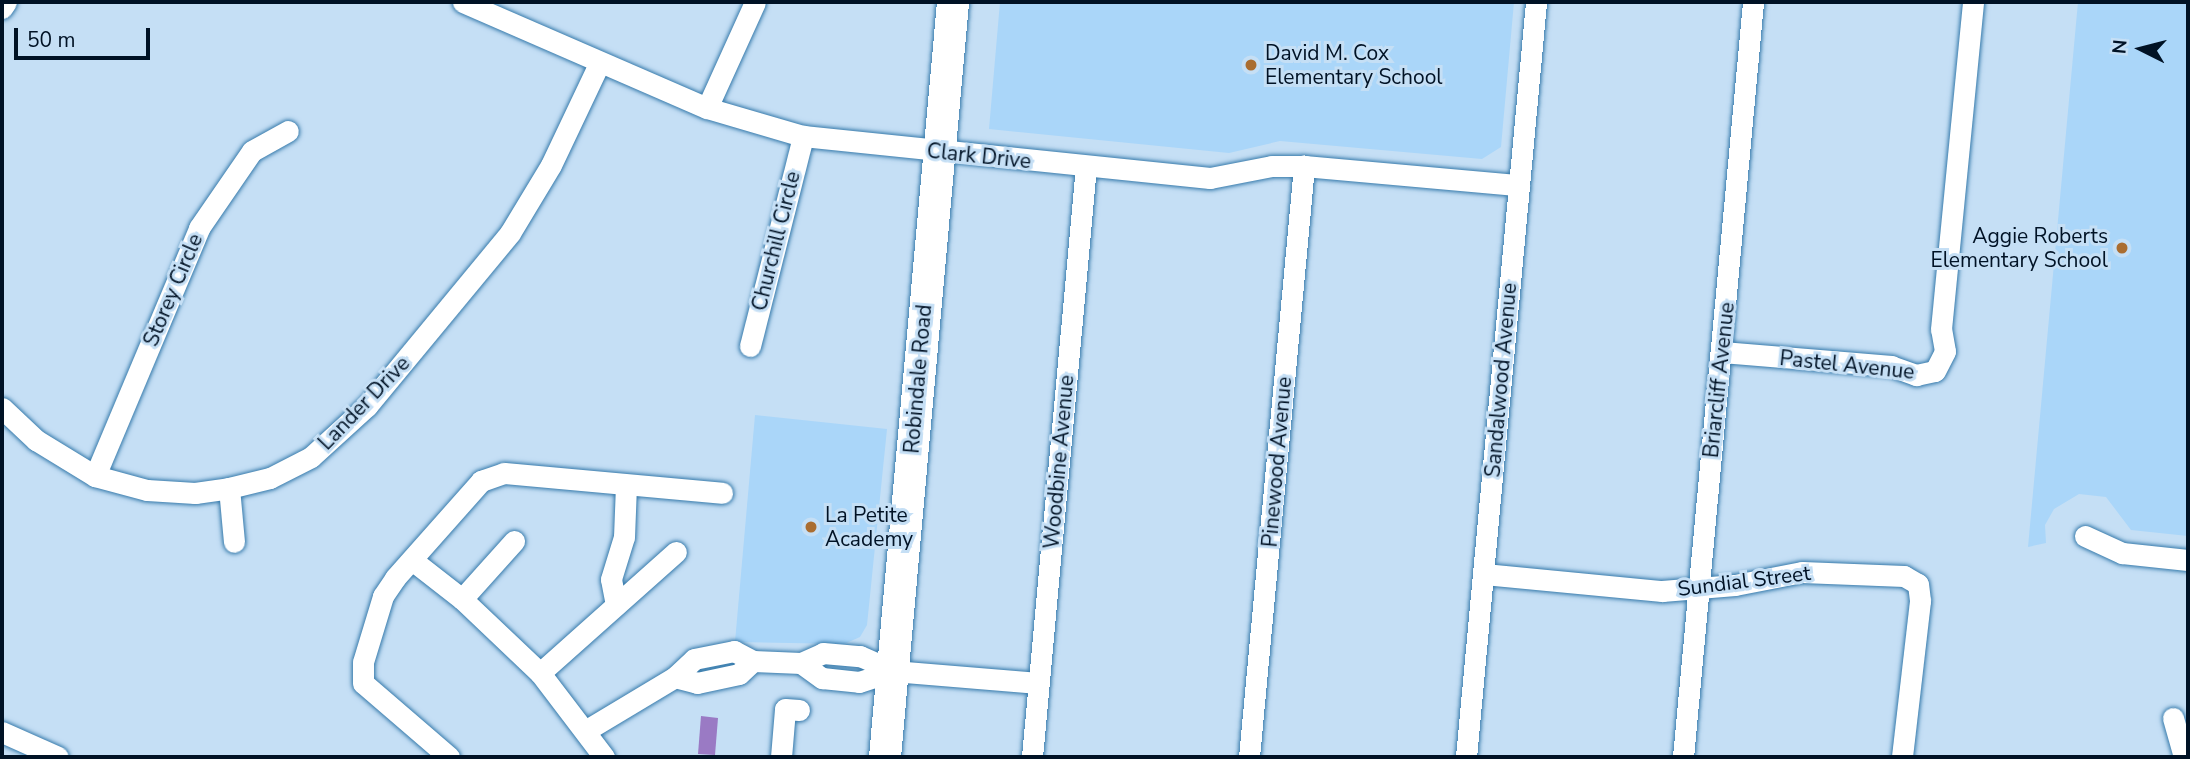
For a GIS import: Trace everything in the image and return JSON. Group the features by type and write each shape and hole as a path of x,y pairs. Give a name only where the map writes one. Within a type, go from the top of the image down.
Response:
{"street":[{"path":"2,8 6,2"},
{"name":"Clark Drive","path":"463,2 492,7 599,64 707,108 803,136 938,152 1220,178 1272,166 1304,166 1519,185"},
{"path":"707,108 755,2"},
{"name":"Robindale Road","path":"885,757 953,2"},
{"name":"Sandalwood Avenue","path":"1466,757 1536,2"},
{"name":"Briarcliff Avenue","path":"1683,757 1753,2"},
{"name":"Pastel Avenue","path":"1722,352 1891,366 1916,375 1935,370 1945,351 1941,329 1973,2"},
{"name":"Lander Drive","path":"2,408 36,440 94,476 147,490 195,493 229,488 270,478 311,457 367,406 510,233 551,165 599,64"},
{"name":"Storey Circle","path":"94,476 199,228 252,150 288,131"},
{"name":"Churchill Circle","path":"750,346 803,136"},
{"name":"Woodbine Avenue","path":"1031,757 1086,166"},
{"name":"Pinewood Avenue","path":"1249,757 1304,166"},
{"path":"449,757 363,682 363,662 383,596 412,560 492,474 722,492"},
{"path":"616,605 611,579 624,537 626,485"},
{"path":"229,488 234,542"},
{"path":"2085,536 2122,553 2188,560"},
{"path":"462,599 514,541"},
{"path":"540,673 676,552"},
{"path":"412,560 462,599 540,673 604,757"},
{"name":"Sundial Street","path":"1484,574 1662,591 1698,590 1802,572 1904,576 1918,584 1920,601 1902,757"},
{"path":"585,731 675,677 694,659 734,651 753,661 801,663 822,678 859,682 893,671 1039,684"},
{"path":"781,757 785,709 799,710"},
{"path":"2173,718 2184,757"},
{"path":"2,732 58,757"}],"shaded area":[{"name":"David M. Cox Elementary School","path":"1000,2 1514,2 1501,147 1482,159 1280,141 1229,153 989,129"},
{"name":"Aggie Roberts Elementary School","path":"2078,2 2188,3 2188,536 2131,530 2106,497 2079,494 2054,509 2045,525 2046,543 2028,547"},
{"name":"La Petite Academy","path":"755,415 887,429 867,625 860,637 844,644 735,642"},
{"path":"701,716 718,718 715,755 698,754"}],"place":[{"name":"David M. Cox Elementary School","path":"1251,65"},
{"name":"Aggie Roberts Elementary School","path":"2122,248"},
{"name":"La Petite Academy","path":"811,527"}]}
